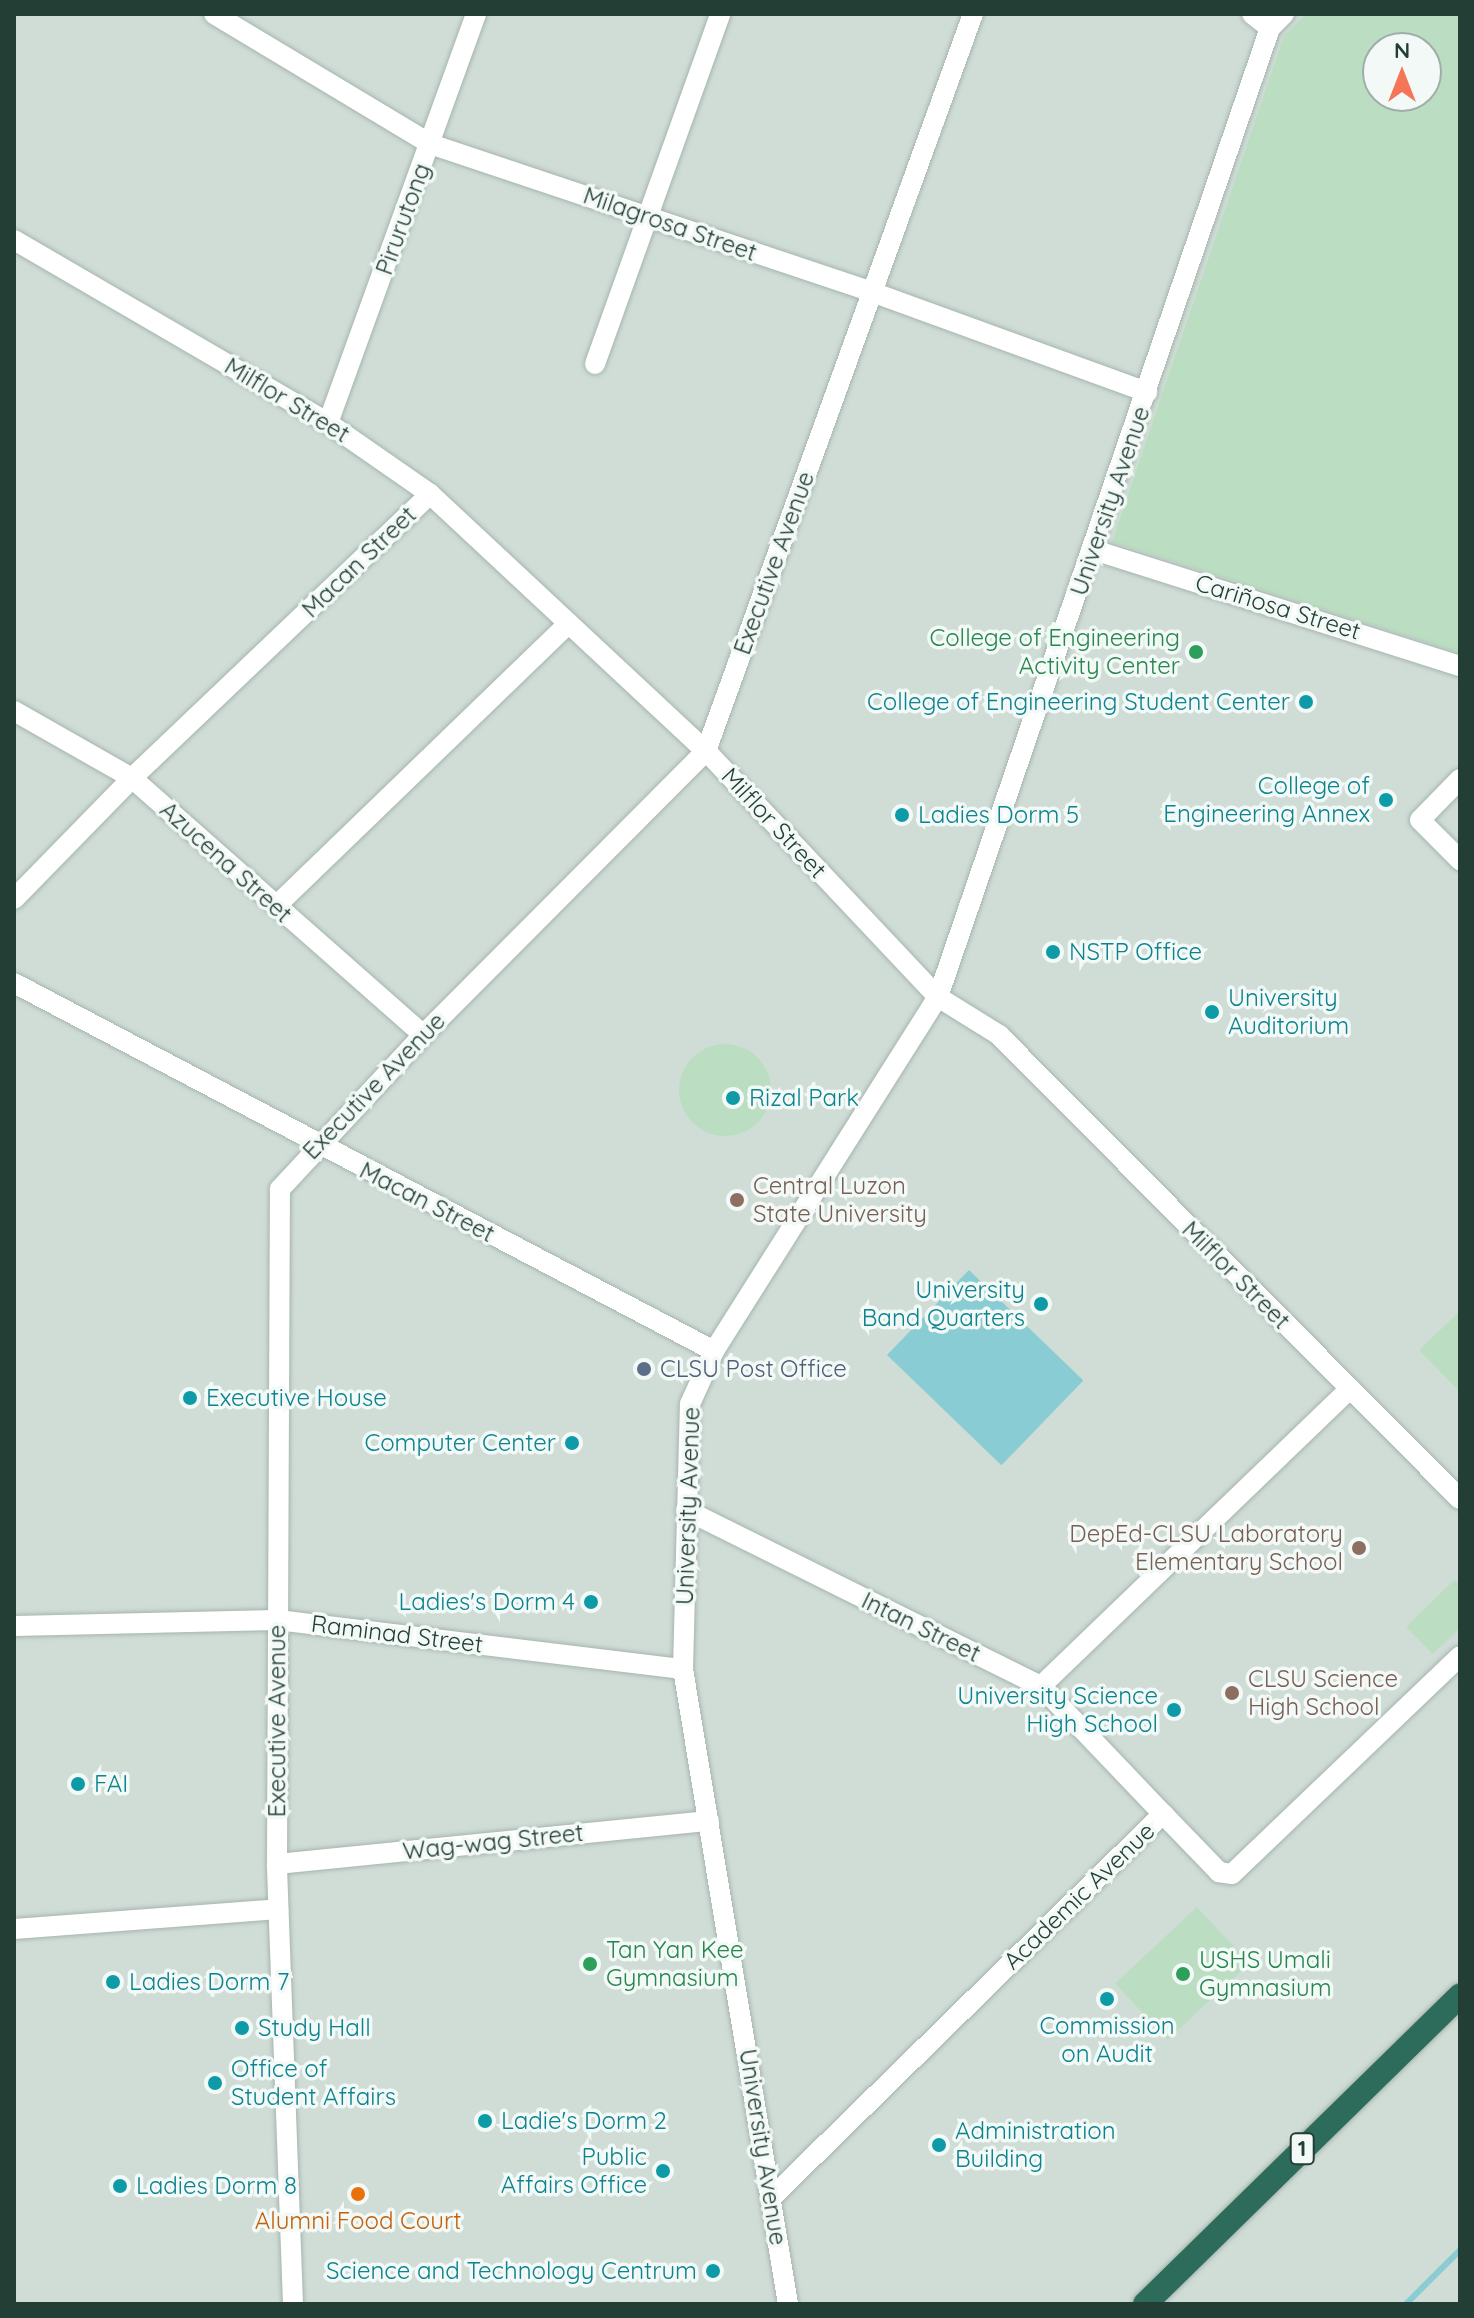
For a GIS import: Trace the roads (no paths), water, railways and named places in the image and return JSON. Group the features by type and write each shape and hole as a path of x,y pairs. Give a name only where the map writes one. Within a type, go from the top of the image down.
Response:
{"highway":[{"name":"1","path":"1145,2304 1460,1995"}],"street":[{"name":"Milagrosa Street","path":"214,14 430,144 872,292 1147,392"},
{"name":"Pirurutong","path":"328,423 476,14"},
{"path":"595,364 720,14"},
{"name":"Executive Avenue","path":"293,2304 277,1864 278,1199 285,1180 317,1144 706,751 973,14"},
{"path":"1252,14 1277,21"},
{"name":"University Avenue","path":"788,2304 683,1669 690,1404 714,1351 938,997 1277,21"},
{"name":"Milflor Street","path":"14,240 328,423 430,494 706,751 938,997 999,1035 1460,1499"},
{"name":"Macan Street","path":"14,899 132,778 430,494"},
{"name":"Cariñosa Street","path":"1094,550 1460,666"},
{"path":"276,906 569,623"},
{"name":"Azucena Street","path":"14,711 132,778 423,1035"},
{"path":"1460,779 1420,820 1460,860"},
{"name":"Macan Street","path":"14,983 714,1351"},
{"path":"1041,1686 1350,1389"},
{"name":"Intan Street","path":"686,1510 1041,1686 1163,1814"},
{"name":"Raminad Street","path":"14,1626 277,1620 683,1669"},
{"name":"Academic Avenue","path":"771,2198 1163,1814 1219,1872 1232,1874 1460,1656"},
{"name":"Wag-wag Street","path":"277,1864 709,1821"},
{"path":"14,1929 278,1909"}],"water":[{"path":"969,1270 1083,1380 1001,1465 887,1355"}],"waterway":[{"path":"1406,2304 1460,2250"}],"place":[{"name":"College of Engineering Activity Center","path":"1196,652"},
{"name":"College of Engineering Student Center","path":"1306,702"},
{"name":"College of Engineering Annex","path":"1386,800"},
{"name":"Ladies Dorm 5","path":"902,815"},
{"name":"NSTP Office","path":"1053,952"},
{"name":"University Auditorium","path":"1212,1012"},
{"name":"Rizal Park","path":"733,1098"},
{"name":"Central Luzon State University","path":"737,1200"},
{"name":"University Band Quarters","path":"1041,1304"},
{"name":"CLSU Post Office","path":"644,1369"},
{"name":"Executive House","path":"190,1398"},
{"name":"Computer Center","path":"572,1443"},
{"name":"DepEd-CLSU Laboratory Elementary School","path":"1359,1548"},
{"name":"Ladies's Dorm 4","path":"591,1602"},
{"name":"CLSU Science High School","path":"1232,1693"},
{"name":"University Science High School","path":"1174,1710"},
{"name":"FAI","path":"78,1784"},
{"name":"Tan Yan Kee Gymnasium","path":"590,1964"},
{"name":"USHS Umali Gymnasium","path":"1183,1974"},
{"name":"Ladies Dorm 7","path":"113,1982"},
{"name":"Commission on Audit","path":"1107,1999"},
{"name":"Study Hall","path":"242,2028"},
{"name":"Office of Student Affairs","path":"215,2083"},
{"name":"Ladie's Dorm 2","path":"485,2121"},
{"name":"Administration Building","path":"939,2145"},
{"name":"Public Affairs Office","path":"663,2171"},
{"name":"Ladies Dorm 8","path":"120,2186"},
{"name":"Alumni Food Court","path":"358,2194"},
{"name":"Science and Technology Centrum","path":"713,2271"}]}
